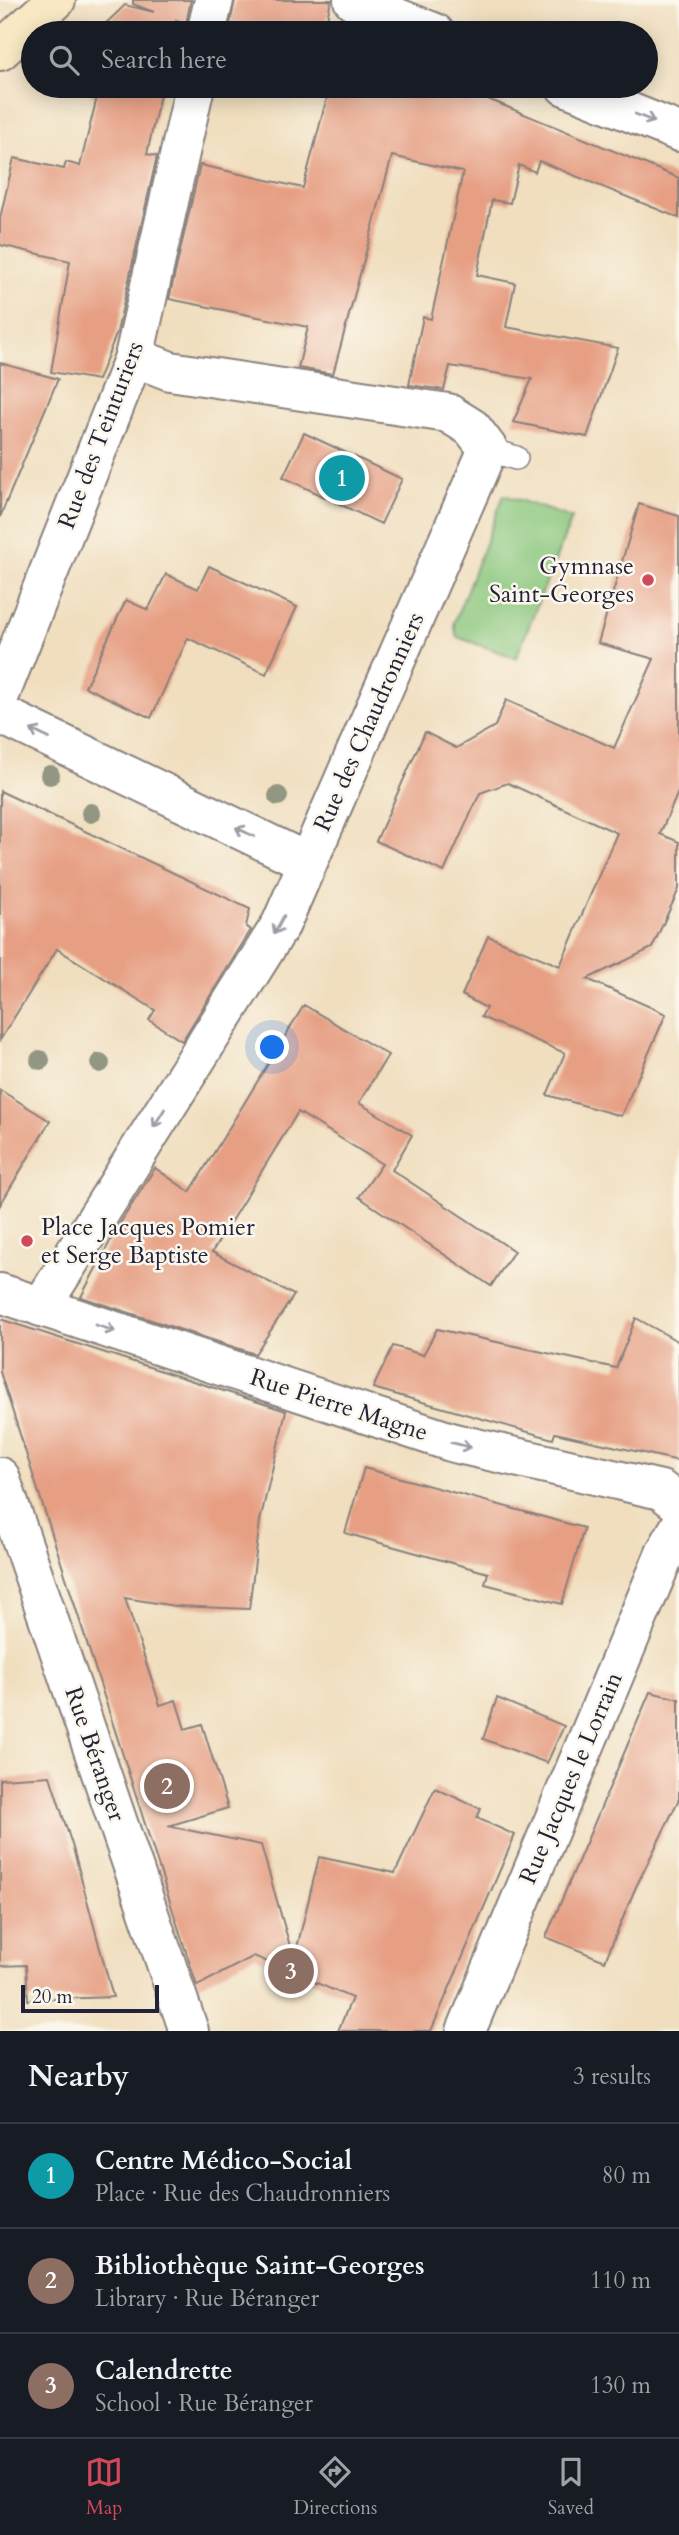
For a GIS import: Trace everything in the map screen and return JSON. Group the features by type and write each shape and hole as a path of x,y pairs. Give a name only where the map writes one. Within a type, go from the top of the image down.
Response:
{"main road":[{"path":"33,21 56,0"},
{"path":"0,51 21,32"}],"street":[{"path":"209,21 214,0"},
{"path":"353,0 405,21"},
{"name":"Rue des Teinturiers","path":"0,695 134,357 192,98"},
{"path":"595,98 679,132"},
{"name":"Rue des Chaudronniers","path":"41,1307 281,924 307,862 502,453 472,428 448,413 170,371 134,357"},
{"path":"0,714 307,862"},
{"name":"Rue Pierre Magne","path":"0,1293 454,1443 661,1490 679,1504"},
{"name":"Rue Béranger","path":"0,1477 189,2031"},
{"name":"Rue Jacques le Lorrain","path":"466,2031 666,1551 679,1528"}],"green space":[{"path":"504,495 572,518 516,658 457,637 454,623"}],"building":[{"path":"133,0 191,0 187,21 108,21 125,5 154,12 133,4"},
{"path":"235,0 331,0 327,21 231,21"},
{"path":"97,98 159,98 147,154 157,156 117,332 98,380 51,372 70,261 0,245 0,218 14,158 64,169 66,162 80,166"},
{"path":"327,98 486,98 679,178 679,218 539,161 535,172 519,165 510,203 492,200 477,275 515,283 506,327 618,348 587,437 513,422 532,379 450,366 444,390 409,385 423,317 431,319 463,172 392,156 333,374 298,368 308,327 169,299 200,165 303,188"},
{"path":"0,363 58,379 0,517"},
{"path":"304,433 402,479 381,524 283,477"},
{"path":"639,504 679,516 679,790 660,834 679,842 679,889 652,948 587,979 666,1014 621,1116 547,1095 565,1053 481,1017 486,1008 462,995 488,936 560,966 617,833 508,783 480,793 444,872 376,841 425,732 456,748 495,726 506,700 614,748 654,659 598,643"},
{"path":"209,566 297,607 266,674 188,638 151,718 85,687 126,600 148,610 166,574 198,589"},
{"path":"0,791 250,909 246,926 251,930 182,1041 149,1020 155,1010 57,949 0,1040"},
{"path":"304,1005 388,1055 359,1103 412,1135 392,1170 514,1251 491,1286 359,1197 382,1164 298,1112 212,1252 294,1295 255,1354 81,1297 117,1228 155,1168 190,1192"},
{"path":"0,1090 50,1121 0,1205"},
{"path":"636,1318 679,1342 679,1461 555,1433 553,1439 373,1388 393,1346 423,1355 437,1329 616,1368"},
{"path":"0,1319 286,1411 260,1521 249,1609 175,1606 125,1598 160,1705 176,1700 185,1729 202,1724 228,1808 168,1826 261,1845 294,1960 319,1857 395,1873 435,1788 481,1809 477,1818 515,1835 431,2031 338,2031 352,1998 254,1956 197,1986 0,1372"},
{"path":"364,1468 584,1528 562,1604 485,1584 488,1573 345,1533"},
{"path":"650,1692 679,1699 679,1799 635,1889 605,1961 546,1937"},
{"path":"497,1698 564,1726 547,1763 483,1739"},
{"path":"50,1776 73,1848 113,1997 28,2000 26,1965 0,1966 0,1779"}],"place":[{"name":"Centre Médico-Social","path":"342,478"},
{"name":"Gymnase Saint-Georges","path":"648,580"},
{"name":"Place Jacques Pomier et Serge Baptiste","path":"27,1241"},
{"name":"Bibliothèque Saint-Georges","path":"167,1786"},
{"name":"Calendrette","path":"291,1971"}]}
